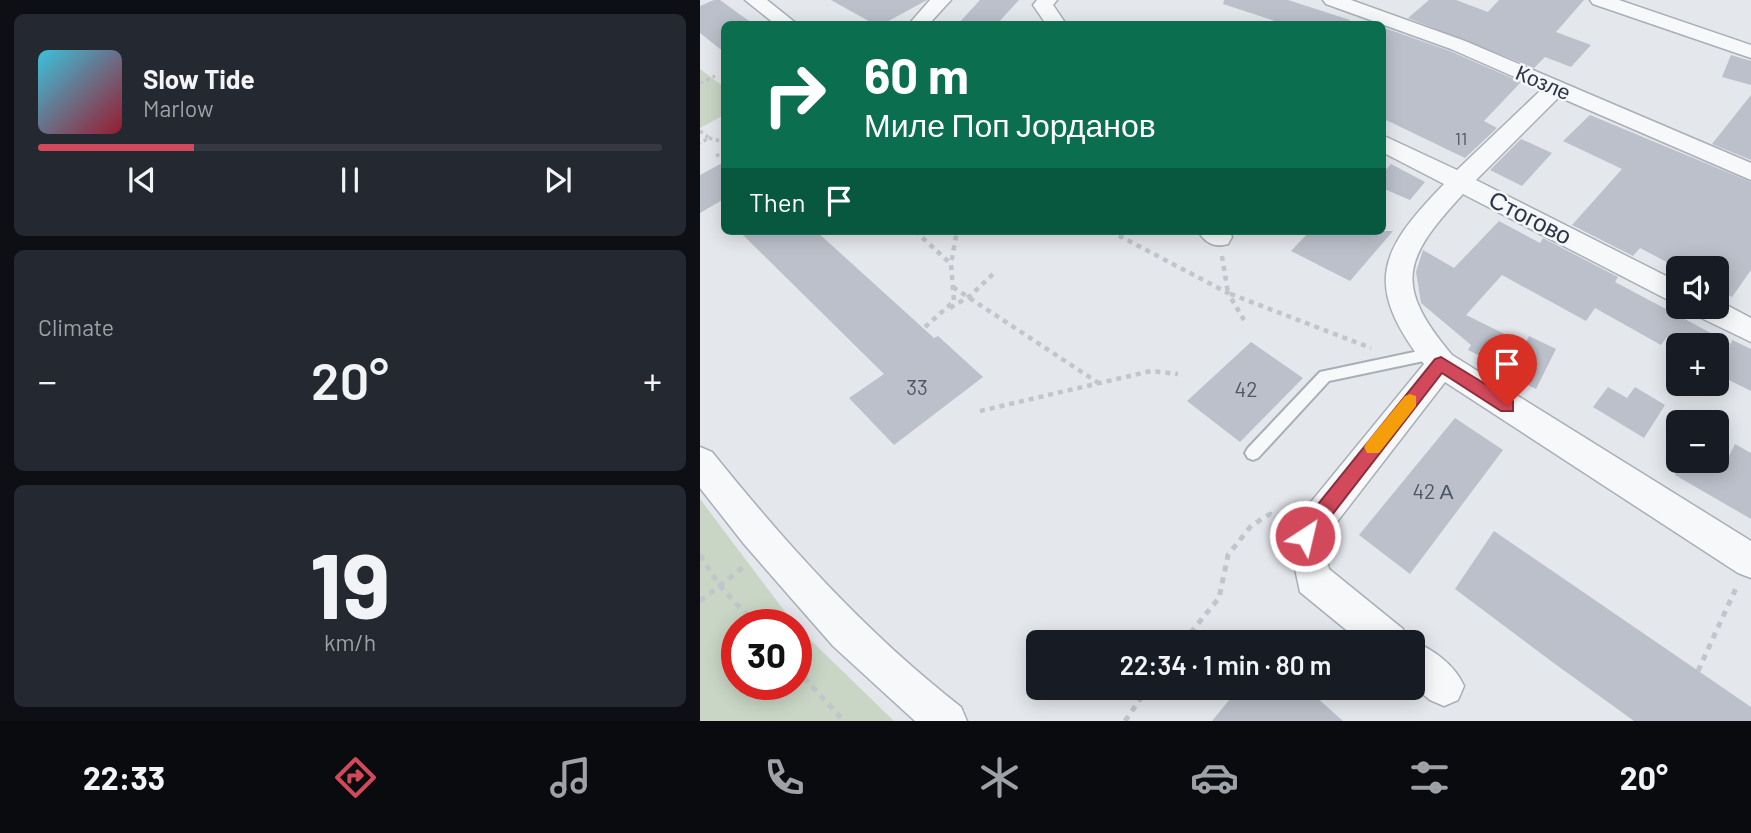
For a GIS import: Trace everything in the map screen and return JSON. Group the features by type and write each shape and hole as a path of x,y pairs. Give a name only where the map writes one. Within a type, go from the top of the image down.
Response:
{"street":[{"path":"755,0 783,21"},
{"path":"922,21 941,0"},
{"name":"Козле","path":"1333,0 1405,24 1751,172"},
{"path":"1600,0 1751,52"},
{"path":"1029,21 1045,3 1054,21"},
{"path":"1556,88 1461,182 1405,244 1399,260 1402,299 1415,333 1437,359 1750,560"},
{"name":"Стогово","path":"1386,144 1666,287"},
{"path":"1728,319 1751,331"},
{"path":"1375,630 1313,579 1305,536 1437,359"},
{"path":"700,462 768,549 911,695 947,721"},
{"path":"1425,671 1444,686"}],"lane":[{"path":"1253,453 1325,376 1404,360 1437,359"}],"path":[{"path":"700,83 715,76"},
{"path":"700,131 709,138 721,141"},
{"path":"700,143 709,138"},
{"path":"716,156 721,154"},
{"path":"919,235 951,264"},
{"path":"925,327 954,301 951,264 956,235"},
{"path":"1118,235 1228,293 1404,360"},
{"path":"1215,235 1228,293 1244,320"},
{"path":"940,314 970,296 994,273"},
{"path":"953,287 1100,384"},
{"path":"980,411 1151,371 1178,374"},
{"path":"1193,630 1219,598 1228,555 1251,526 1270,514 1305,536"},
{"path":"700,601 768,549"},
{"path":"700,555 720,586 741,609"},
{"path":"1698,671 1750,560"},
{"path":"812,686 844,721"},
{"path":"1125,721 1140,700"}],"green space":[{"path":"700,69 721,85 721,117 700,128"},
{"path":"700,499 783,609 721,609 721,700 812,700 812,642 894,721 700,721"}],"building":[{"path":"720,0 749,21 721,21 721,50 700,33 700,6"},
{"path":"831,0 927,0 888,21 869,21"},
{"path":"980,0 1019,0 1000,21 961,21"},
{"path":"1224,0 1288,0 1350,20 1275,21 1223,4"},
{"path":"1429,0 1456,0 1488,12 1499,0 1584,0 1556,32 1591,45 1571,67 1545,57 1534,68 1408,18"},
{"path":"1386,28 1450,51 1521,82 1484,121 1497,128 1465,158 1386,120"},
{"path":"1731,55 1751,61 1751,85 1722,77"},
{"path":"1751,95 1751,160 1712,144"},
{"path":"1590,115 1751,182 1751,270 1732,297 1729,295 1729,256 1666,256 1666,262 1640,248 1633,256 1572,225 1622,169 1563,141"},
{"path":"1521,139 1552,153 1522,186 1490,170"},
{"path":"721,164 721,201 700,213 700,175"},
{"path":"1391,164 1425,182 1410,200 1386,190 1386,170"},
{"path":"1499,221 1540,243 1543,238 1618,277 1615,282 1666,309 1666,319 1684,319 1710,333 1666,333 1661,345 1595,308 1586,321 1502,275 1466,315 1525,344 1529,336 1556,349 1536,389 1508,375 1511,371 1468,350 1471,345 1421,303 1416,272 1423,250 1454,268"},
{"path":"1386,231 1393,231 1350,281 1291,251 1306,235 1386,235"},
{"path":"743,235 820,235 934,338 938,336 983,377 894,445 849,398 884,374"},
{"path":"1732,340 1751,349 1751,391 1729,380"},
{"path":"1251,342 1303,378 1240,442 1187,401"},
{"path":"1608,387 1627,398 1635,387 1665,405 1644,438 1593,407"},
{"path":"1455,418 1503,450 1410,574 1359,535"},
{"path":"1735,444 1751,453 1751,519 1675,475 1729,473 1729,456"},
{"path":"1494,531 1751,707 1751,721 1634,721 1551,661 1455,589"},
{"path":"1229,700 1319,700 1343,721 1212,721"}],"slow traffic":[{"path":"1373,447 1410,401"}],"route":[{"path":"1305,536 1326,505 1441,364 1507,406"}]}
